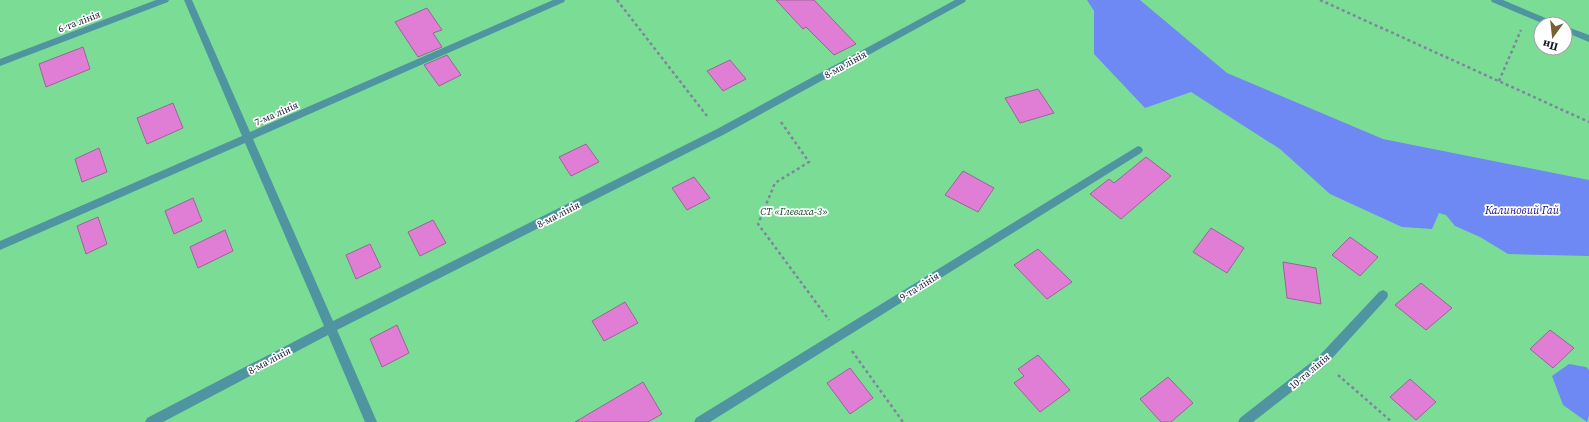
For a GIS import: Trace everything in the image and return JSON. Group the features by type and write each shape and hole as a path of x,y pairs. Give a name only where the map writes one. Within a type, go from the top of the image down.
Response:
{"lane":[{"name":"6-та лінія","path":"0,63 165,0"},
{"path":"188,0 371,422"},
{"name":"7-ма лінія","path":"0,246 561,0"},
{"name":"8-ма лінія","path":"151,422 330,328 720,132 962,0"},
{"path":"1495,0 1533,16"},
{"path":"1573,33 1589,40"},
{"name":"9-та лінія","path":"700,422 1138,150"},
{"name":"10-та лінія","path":"1244,422 1322,361 1383,295"}],"path":[{"path":"617,0 720,132"},
{"path":"1320,0 1589,122"},
{"path":"1499,81 1528,14"},
{"path":"780,121 809,162 775,184 758,224 903,422"},
{"path":"1322,361 1392,422"}],"green space":[{"name":"СТ «Глеваха-3»","path":"0,0 1589,0 1589,422 0,422"}],"water":[{"name":"Калиновий Гай","path":"1087,0 1140,0 1227,73 1383,139 1589,180 1589,256 1508,254 1480,237 1455,226 1446,215 1439,213 1432,229 1402,227 1330,194 1280,149 1191,92 1145,108 1094,54 1094,11"},
{"path":"1569,364 1586,367 1589,370 1589,416 1587,422 1563,405 1552,376"}],"building":[{"path":"776,0 814,0 856,44 834,55 806,27 803,29"},
{"path":"427,8 442,30 433,33 442,47 418,57 395,22"},
{"path":"83,47 90,69 46,87 39,64"},
{"path":"447,55 461,75 439,86 424,65"},
{"path":"730,60 746,79 723,91 707,71"},
{"path":"1038,89 1054,113 1020,123 1005,98"},
{"path":"173,103 183,128 147,144 137,118"},
{"path":"586,144 599,162 571,176 559,157"},
{"path":"99,148 107,172 82,182 75,159"},
{"path":"1146,157 1171,176 1121,219 1090,194 1109,179 1114,183"},
{"path":"963,171 994,188 978,212 945,195"},
{"path":"694,177 710,198 687,210 672,188"},
{"path":"193,198 202,221 174,234 165,211"},
{"path":"98,217 107,244 86,254 77,226"},
{"path":"433,220 446,243 420,256 408,232"},
{"path":"1211,228 1244,248 1227,273 1193,252"},
{"path":"225,230 233,251 198,268 190,247"},
{"path":"1350,237 1378,257 1360,276 1332,255"},
{"path":"370,244 381,267 356,279 346,255"},
{"path":"1038,249 1072,282 1047,299 1014,265"},
{"path":"1283,262 1316,268 1321,304 1287,298"},
{"path":"1421,283 1452,308 1426,330 1395,305"},
{"path":"625,302 638,323 604,341 592,321"},
{"path":"397,325 409,353 382,367 370,339"},
{"path":"1550,330 1574,348 1553,368 1530,349"},
{"path":"1038,355 1070,390 1040,412 1014,383 1024,376 1018,369"},
{"path":"850,368 873,398 850,414 827,383"},
{"path":"1168,377 1193,403 1171,422 1161,422 1140,399"},
{"path":"1410,379 1436,402 1416,420 1390,397"},
{"path":"643,382 662,414 648,422 575,422"}]}
